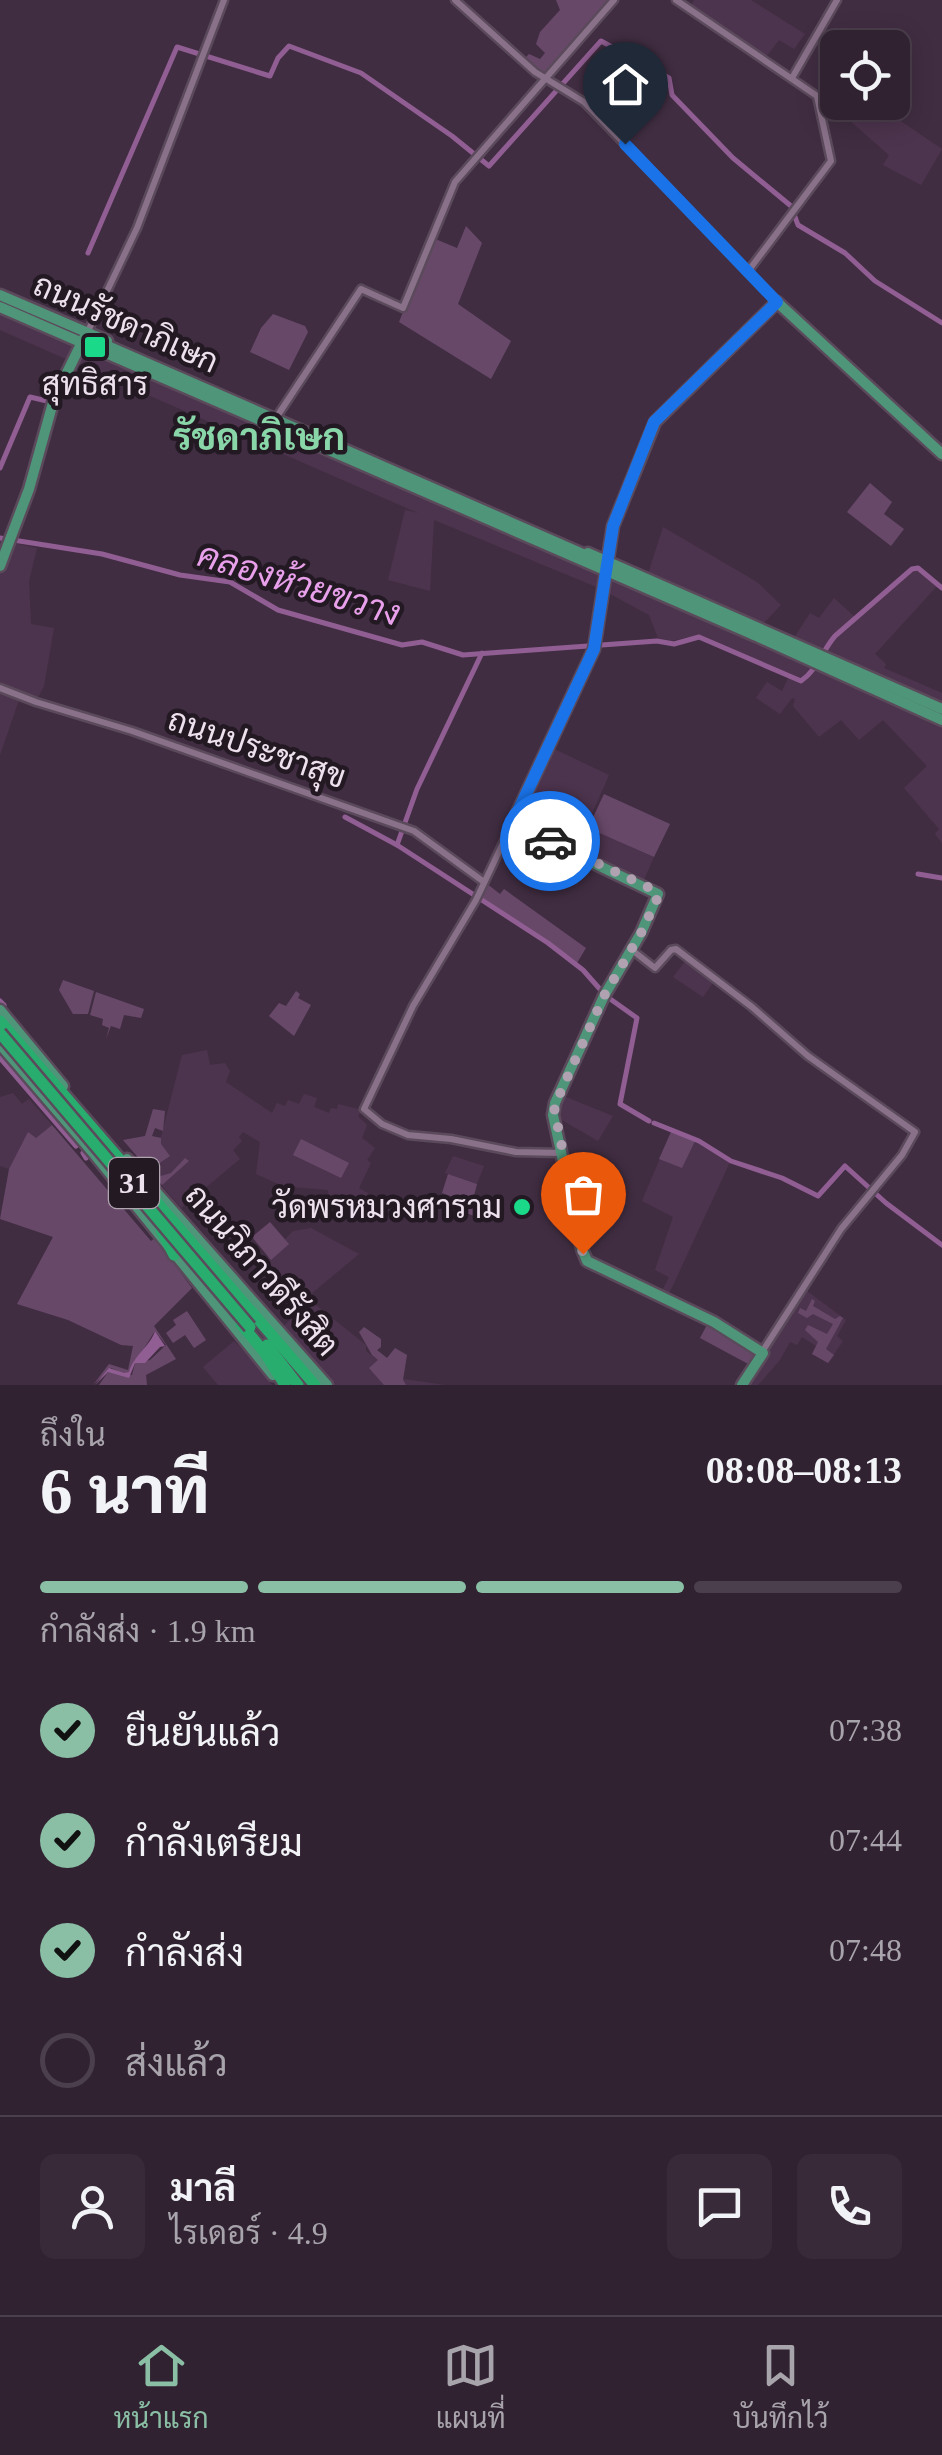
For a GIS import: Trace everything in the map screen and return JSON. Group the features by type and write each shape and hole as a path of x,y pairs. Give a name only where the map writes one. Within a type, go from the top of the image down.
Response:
{"highway":[{"path":"4,1025 45,1072"},
{"name":"ถนนวิภาวดีรังสิต","path":"4,1025 312,1385"},
{"name":"ถนนวิภาวดีรังสิต","path":"4,1025 49,1100 290,1383"},
{"name":"31","path":"4,1025 257,1325"},
{"name":"31","path":"4,1025 290,1383"},
{"path":"115,1153 145,1178"},
{"path":"161,1230 174,1255"},
{"path":"240,1288 290,1383 312,1385"}],"main road":[{"name":"ถนนรัชดาภิเษก","path":"0,300 799,652 942,710"},
{"path":"742,1385 762,1352 708,1319 590,1264 582,1250 561,1153 554,1107 605,994 656,903 656,892 512,824 595,646 616,516 659,415 777,302 942,454"},
{"path":"0,566 29,489 54,400 85,338"},
{"name":"ถนนรัชดาภิเษก","path":"229,402 276,418 455,501"},
{"path":"590,559 602,555 607,567 620,573"},
{"name":"ถนนรัชดาภิเษก","path":"832,666 942,720"},
{"name":"ถนนวิภาวดีรังสิต","path":"4,1025 327,1385"},
{"name":"ถนนวิภาวดีรังสิต","path":"1,1045 261,1358 290,1383"}],"street":[{"path":"85,338 137,228 224,0"},
{"path":"455,0 544,77 584,102 777,302"},
{"path":"276,418 360,289 403,308 454,182 614,0"},
{"path":"679,1 817,96 831,161 749,270"},
{"path":"792,78 836,1"},
{"name":"ถนนประชาสุข","path":"0,688 404,827 484,882"},
{"path":"512,824 477,896 413,1006 364,1110 382,1124 408,1135 452,1138 516,1152 561,1153"},
{"path":"632,950 655,968 676,949 914,1132 902,1154 838,1233 762,1352"}],"shaded area":[{"path":"556,0 612,0 545,74 524,59 529,54 540,59 545,53 536,44 540,32 560,10"},
{"path":"694,0 751,0 805,34 794,49 779,40 766,57 690,7"},
{"path":"849,120 899,120 942,149 921,185 883,165 889,155"},
{"path":"466,226 482,243 458,304 511,341 491,379 399,322 433,238 457,248"},
{"path":"0,311 76,343 68,360 0,330"},
{"path":"273,314 305,326 308,332 289,370 250,352 261,328"},
{"path":"83,348 432,497 942,723 942,843 935,834 939,829 904,788 927,766 883,720 859,740 841,720 819,737 793,706 795,699 780,714 756,698 767,682 782,691 790,674 700,635 671,641 658,638 649,615 599,588 434,520 430,591 388,580 405,510 418,513 75,363"},
{"path":"870,483 892,502 884,514 904,529 891,546 847,512"},
{"path":"663,527 757,582 781,605 762,625 647,577"},
{"path":"0,540 37,548 29,581 31,624 54,628 44,686 34,705 19,700 0,755"},
{"path":"916,569 937,586 875,654 886,664 884,668 942,693 942,706 794,638 810,613 819,618 834,598 857,619"},
{"path":"552,748 609,775 586,827 654,857 643,882 515,822"},
{"path":"604,794 670,824 654,857 588,828"},
{"path":"486,883 500,894 504,889 586,948 577,963 479,896"},
{"path":"687,959 715,980 703,997 673,977"},
{"path":"63,980 94,991 88,1014 73,1014 59,990"},
{"path":"296,991 300,994 298,998 311,1005 294,1036 269,1016 279,1003 286,1006"},
{"path":"96,992 144,1009 141,1018 124,1015 120,1029 111,1026 106,1039 109,1028 102,1025 103,1019 90,1015"},
{"path":"207,1050 210,1065 225,1063 230,1071 226,1082 272,1113 277,1103 285,1106 288,1100 299,1104 304,1094 317,1098 314,1107 329,1113 338,1104 362,1110 358,1116 367,1125 362,1138 375,1148 359,1188 368,1193 362,1208 353,1203 348,1212 329,1204 328,1190 292,1190 256,1174 260,1142 243,1132 239,1137 242,1141 233,1150 240,1159 181,1208 123,1140 161,1137 182,1055"},
{"path":"13,1093 22,1104 29,1099 52,1125 35,1139 28,1133 9,1169 0,1166 0,1097"},
{"path":"561,1095 613,1116 598,1141 555,1116"},
{"path":"153,1109 165,1111 163,1131 155,1128 152,1136 161,1138 170,1156 155,1166 155,1172 161,1176 171,1173 185,1158 189,1161 162,1185 123,1140 145,1136"},
{"path":"52,1125 151,1241 155,1238 192,1288 154,1326 176,1359 146,1375 147,1385 99,1385 108,1372 124,1374 111,1368 93,1385 109,1364 128,1370 133,1346 121,1345 68,1320 17,1304 53,1237 0,1219 9,1169 28,1132 36,1138","holes":["155,1331 166,1345 150,1360 135,1363 132,1375 124,1374 129,1372"]},
{"path":"671,1132 692,1139 730,1162 668,1296 661,1293 669,1277 655,1270 673,1217 642,1201"},
{"path":"671,1132 695,1141 682,1168 659,1159"},
{"path":"301,1139 349,1163 341,1178 293,1155"},
{"path":"453,1156 484,1166 477,1184 445,1173"},
{"path":"448,1174 477,1184 472,1204 482,1202 474,1216 466,1213 469,1203 442,1193"},
{"path":"270,1222 289,1244 271,1260 252,1237"},
{"path":"311,1228 359,1254 299,1304 260,1265 293,1231"},
{"path":"803,1288 846,1320 837,1336 843,1341 828,1363 812,1354 816,1346 802,1337 797,1345 790,1342 758,1385 744,1385"},
{"path":"812,1299 813,1306 835,1319 843,1318 826,1349 834,1355 828,1363 812,1354 818,1342 805,1330 808,1325 827,1334 833,1324 813,1314 807,1318 798,1313 800,1308 806,1311"},
{"path":"312,1302 403,1379 445,1385 332,1385 281,1328"},
{"path":"187,1311 206,1340 194,1348 185,1335 173,1343 166,1333 176,1325 173,1320"},
{"path":"709,1321 757,1354 750,1365 700,1338"},
{"path":"364,1327 381,1339 377,1350 387,1358 395,1348 407,1355 403,1380 406,1385 384,1385 369,1368 378,1360 359,1332"},
{"path":"155,1331 165,1346 145,1363 135,1363 129,1378 108,1372 95,1385 109,1368 129,1372"},
{"path":"234,1341 260,1366 272,1385 218,1385 203,1367"}],"waterway":[{"path":"88,253 177,47 270,76 289,46 361,73 489,166 601,41 669,78 672,95 733,158 791,206 798,225 845,253 875,281 942,323"},
{"path":"0,468 30,397 47,401"},
{"name":"คลองห้วยขวาง","path":"0,538 102,554 180,575 230,582 278,610 402,645 422,642 463,655 657,641 674,644 699,637 801,681 835,636 912,569 918,568 942,588"},
{"path":"482,653 417,789 397,845 548,943 583,970 606,996 637,1018 620,1104 649,1121"},
{"path":"345,817 397,845"},
{"path":"918,874 942,878"},
{"path":"0,1001 4,1005"},
{"path":"0,1058 76,1146"},
{"path":"654,1123 699,1141 731,1161 782,1178 818,1196 845,1166 942,1245"},
{"path":"83,1153 86,1158"}],"way so far":[{"path":"550,841 652,889 658,897 604,996 554,1107 583,1254"}],"place":[{"name":"สุทธิสาร","path":"95,347"},
{"name":"วัดพรหมวงศาราม","path":"522,1207"}],"district":[{"name":"รัชดาภิเษก","path":"259,437"}],"route":[{"path":"550,841 512,824 594,649 613,526 654,422 777,302 625,144"}]}
